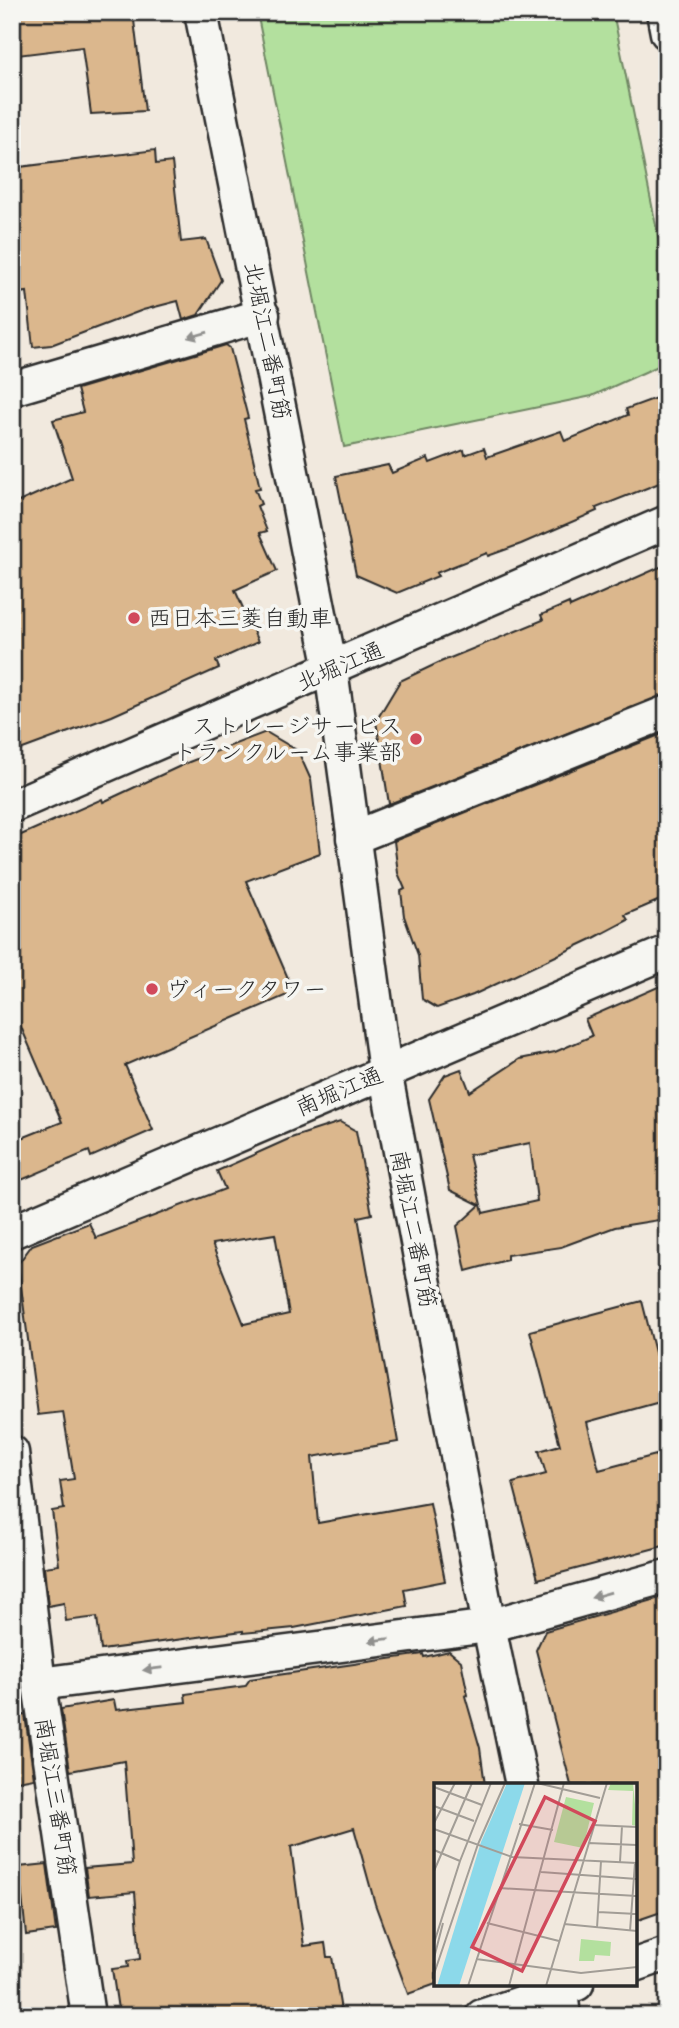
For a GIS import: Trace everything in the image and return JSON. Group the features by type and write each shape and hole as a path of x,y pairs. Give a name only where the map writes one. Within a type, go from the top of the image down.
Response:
{"street":[{"name":"北堀江二番町筋","path":"201,12 331,670"},
{"path":"663,12 667,33"},
{"path":"12,389 263,315"},
{"name":"北堀江通","path":"12,806 331,670 667,522"},
{"name":"南堀江二番町筋","path":"331,670 384,1071 489,1626 522,1783"},
{"path":"353,838 667,712"},
{"name":"南堀江通","path":"12,1232 667,952"},
{"name":"南堀江三番町筋","path":"12,1452 39,1684 88,2016"},
{"path":"39,1684 489,1626 667,1576"},
{"path":"637,1964 667,1954"},
{"path":"482,2016 565,1994"}],"green space":[{"path":"257,12 613,12 667,280 667,362 592,396 344,447"}],"building":[{"path":"12,12 133,12 145,111 91,114 82,47 18,55"},
{"path":"155,150 156,164 172,162 181,242 206,239 221,280 198,315 183,320 178,301 143,310 51,345 33,347 27,292 12,294 12,168"},
{"path":"226,345 230,348 248,418 244,419 260,488 255,489 261,504 257,506 267,531 260,533 277,571 235,590 258,642 216,661 219,668 112,716 12,753 12,505 72,478 53,420 83,412 77,389"},
{"path":"667,394 667,480 596,508 597,511 521,544 488,556 487,553 436,573 438,576 397,593 356,575 336,476 388,465 392,473 428,458 430,463 464,450 465,455 484,448 487,457 561,431 565,441 628,415 626,409"},
{"path":"667,564 667,694 389,804 376,721 400,681 543,620 541,615 569,603 570,607"},
{"path":"266,732 298,751 311,780 320,853 246,881 294,992 125,1065 153,1130 91,1157 89,1151 12,1184 12,1142 62,1122 12,1006 12,839 102,799 103,802 189,762"},
{"path":"667,732 667,897 625,915 628,920 594,938 473,995 437,1008 422,999 418,955 404,916 401,891 405,889 398,873 394,841"},
{"path":"667,983 667,1209 658,1210 659,1220 615,1227 561,1247 507,1255 507,1260 466,1271 457,1226 480,1205 450,1190 429,1099 445,1075 461,1069 470,1092 520,1059 555,1052 592,1036 585,1019","holes":["530,1143 537,1201 483,1213 469,1155"]},
{"path":"340,1122 356,1131 372,1214 358,1217 398,1442 312,1457 318,1523 430,1503 445,1581 404,1589 407,1606 294,1628 243,1631 101,1650 97,1617 66,1621 64,1603 48,1606 44,1567 59,1565 52,1511 64,1509 60,1481 74,1479 63,1412 38,1415 18,1264 32,1245 89,1223 96,1238 225,1189 217,1171 291,1138","holes":["275,1234 289,1314 244,1324 212,1244"]},
{"path":"642,1301 667,1400 587,1422 599,1470 656,1455 667,1497 667,1545 538,1579 513,1483 546,1474 539,1451 560,1445 530,1331"},
{"path":"667,1596 667,1910 637,1920 637,1783 570,1783 536,1650 545,1631"},
{"path":"449,1651 461,1661 468,1695 465,1696 480,1748 485,1783 434,1783 434,1985 408,1994 375,1904 354,1828 291,1847 304,1946 325,1943 327,1957 332,1957 342,2016 119,2016 112,1969 128,1967 127,1961 140,1959 135,1892 89,1896 85,1868 132,1864 124,1761 70,1771 61,1709 114,1700 116,1710 186,1702 185,1694 245,1686 250,1679 423,1654 424,1657"},
{"path":"25,1715 34,1778 12,1782 12,1718"},
{"path":"47,1864 56,1931 26,1935 19,1867"}],"place":[{"name":"西日本三菱自動車","path":"134,618"},
{"name":"ストレージサービス トランクルーム事業部","path":"416,739"},
{"name":"ヴィークタワー","path":"152,989"}]}
